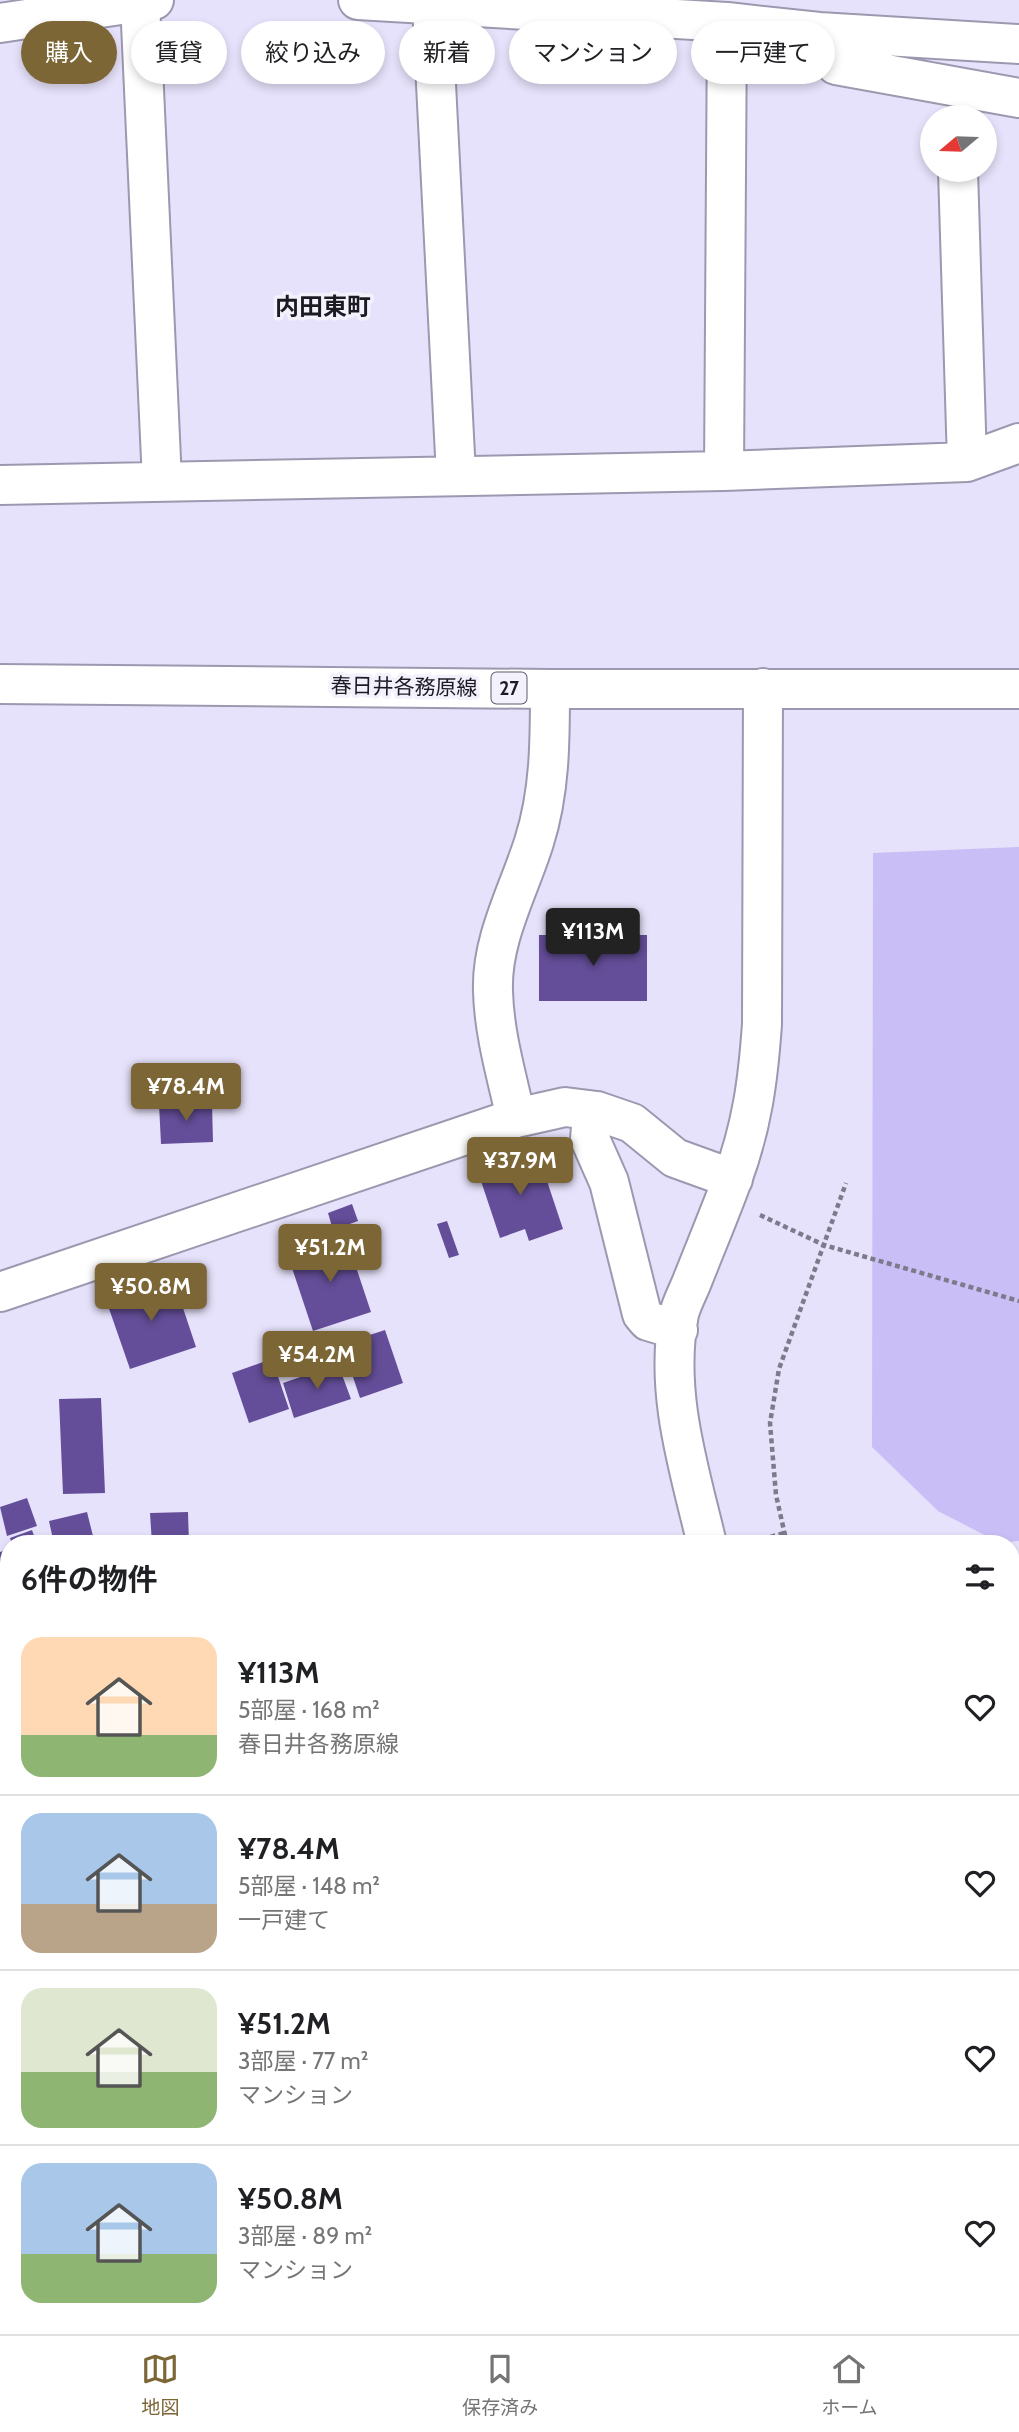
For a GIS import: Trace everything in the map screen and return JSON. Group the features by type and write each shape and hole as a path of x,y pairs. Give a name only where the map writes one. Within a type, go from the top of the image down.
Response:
{"street":[{"path":"358,0 709,21"},
{"path":"0,23 147,1 162,481"},
{"path":"432,6 456,475"},
{"path":"835,33 1019,44"},
{"path":"835,63 956,102 1019,98"},
{"path":"724,471 727,84"},
{"path":"958,182 967,462"},
{"path":"0,485 724,471 967,462 1019,443"},
{"name":"春日井各務原線","path":"0,684 550,689 1019,689"},
{"path":"706,1535 682,1443 674,1395 678,1330 680,1311 733,1179 750,1124 758,1079 762,1024 763,688"},
{"path":"516,1118 499,1046 493,991 496,952 535,841 544,805 549,774 550,689"},
{"path":"0,1292 516,1118 565,1107 597,1111 632,1124 675,1158 733,1179"},
{"path":"597,1111 590,1139 609,1182 642,1314 648,1321 678,1330"}],"path":[{"path":"778,1535 785,1533 776,1494 770,1423 779,1369 846,1183"},
{"path":"756,1213 824,1245 1019,1301"}],"shaded area":[{"path":"1019,847 1019,1535 984,1535 938,1511 872,1447 873,853"}],"building":[{"path":"539,935 647,935 647,1001 539,1001"},
{"path":"211,1072 212,1097 153,1099 153,1074"},
{"path":"212,1103 213,1142 161,1144 159,1104"},
{"path":"538,1154 563,1229 529,1241 525,1229 500,1238 476,1166 505,1157 508,1165"},
{"path":"352,1204 358,1221 333,1230 328,1213"},
{"path":"447,1221 459,1255 449,1258 437,1224"},
{"path":"346,1237 371,1312 313,1331 288,1256"},
{"path":"173,1278 196,1347 130,1369 106,1300"},
{"path":"385,1330 403,1383 360,1398 342,1344"},
{"path":"272,1359 289,1409 249,1423 232,1373"},
{"path":"338,1364 351,1399 294,1418 283,1383"},
{"path":"101,1398 105,1493 63,1494 59,1399"},
{"path":"27,1498 37,1526 7,1535 0,1507"},
{"path":"87,1512 93,1535 52,1535 49,1521"},
{"path":"188,1512 189,1535 151,1535 150,1513"},
{"path":"32,1530 34,1535 18,1535"}],"district":[{"name":"内田東町","path":"323,307"}]}
